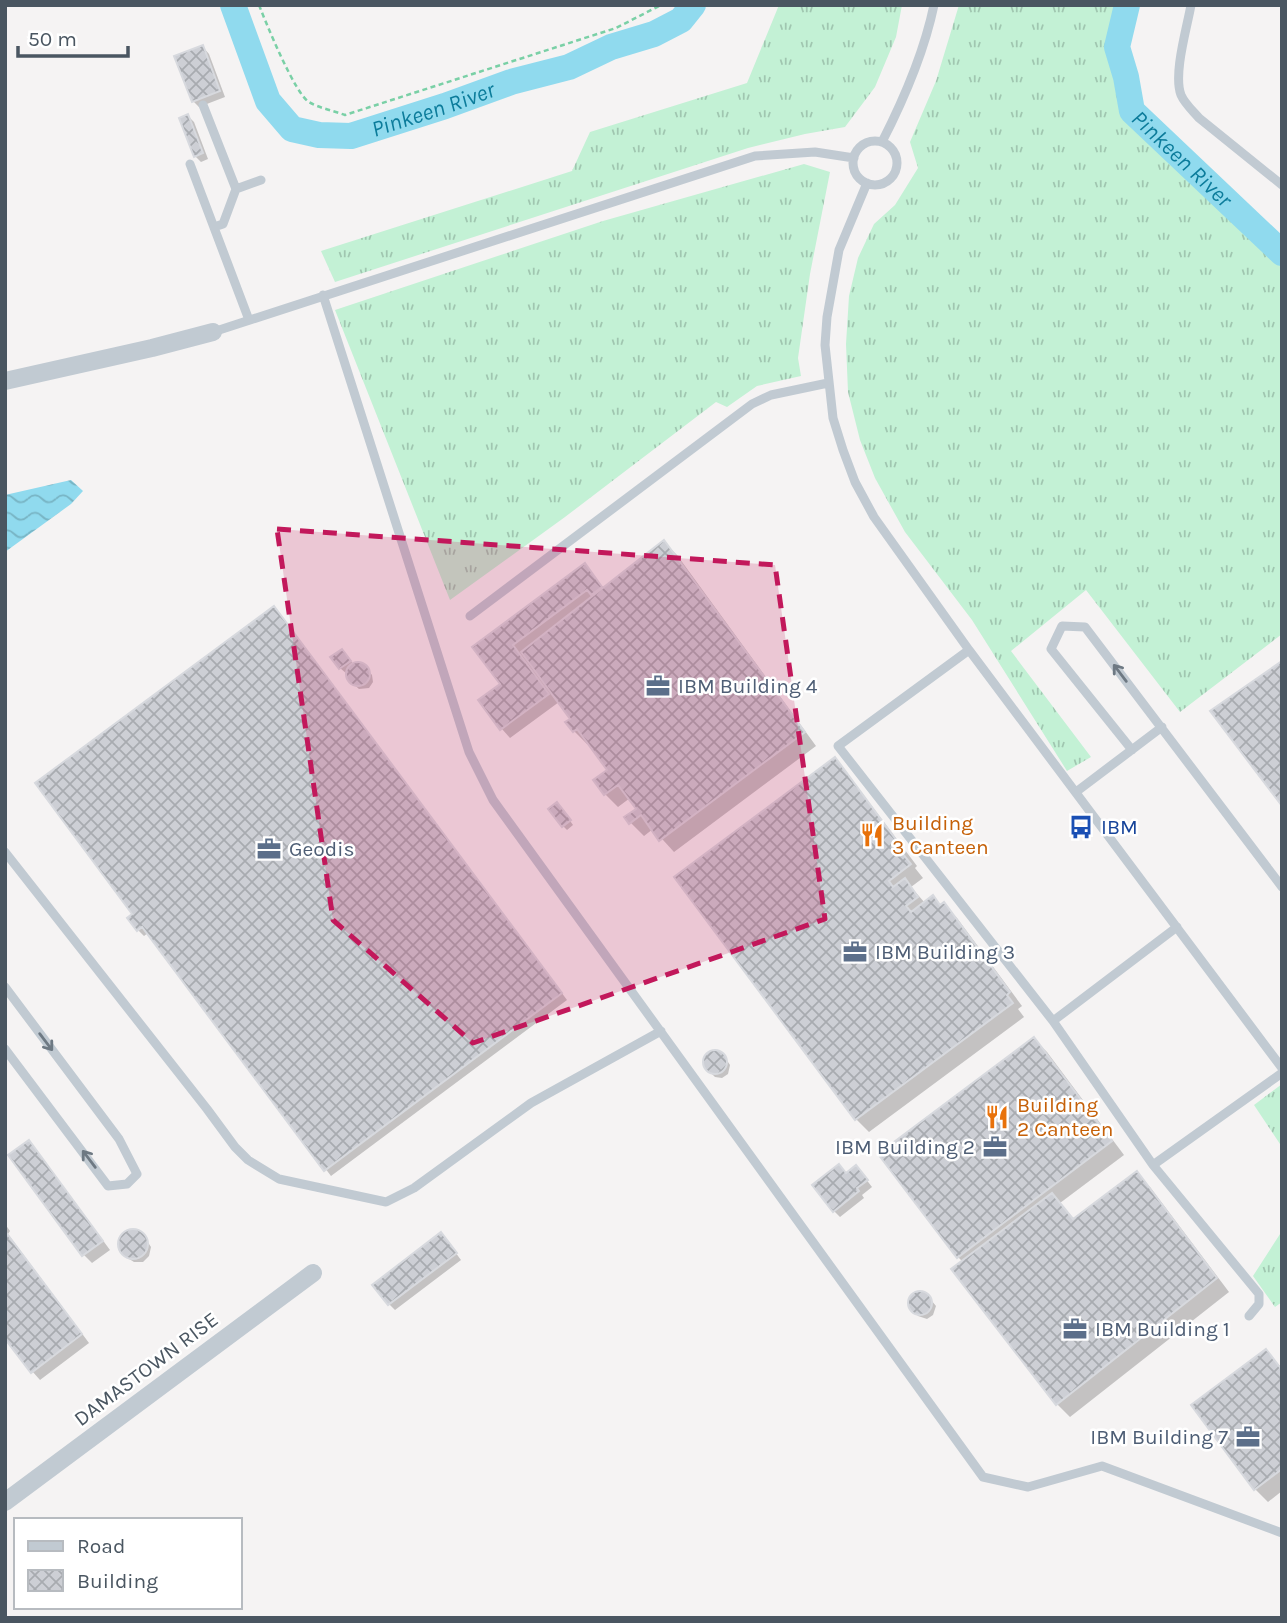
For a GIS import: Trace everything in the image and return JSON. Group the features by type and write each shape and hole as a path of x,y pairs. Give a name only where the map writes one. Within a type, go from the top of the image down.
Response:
{"street":[{"path":"5,381 213,332"},
{"name":"DAMASTOWN RISE","path":"5,1502 313,1273"}],"lane":[{"path":"882,142 904,99 934,5"},
{"path":"1191,5 1179,69 1181,94 1199,118 1282,185"},
{"path":"203,105 236,188 223,224 214,227"},
{"path":"867,142 882,142 893,150 896,156 895,170 892,176 881,184 867,183 856,173 854,158 861,146 867,142"},
{"path":"213,332 755,156 815,152 854,158"},
{"path":"190,164 249,320"},
{"path":"236,188 261,180"},
{"path":"867,183 839,250 825,336 833,418 855,482 874,517 969,649 1282,1070 1153,1165"},
{"path":"323,295 469,752 493,800 984,1477 1028,1487 1102,1466 1282,1533"},
{"path":"470,616 752,404 771,395 828,383"},
{"path":"1132,750 1051,649 1062,626 1085,627 1282,887"},
{"path":"969,649 838,746 1053,1021 1153,1165 1259,1294 1259,1304 1249,1316"},
{"path":"1076,792 1162,727"},
{"path":"5,852 234,1147 248,1160 279,1179 386,1202 414,1188 531,1103 661,1031"},
{"path":"1053,1021 1177,927"},
{"path":"5,987 119,1139 137,1174 127,1184 108,1186 5,1049"}],"path":[{"path":"259,5 279,52 307,102 345,115 616,28 661,5"}],"highlighted area":[{"path":"277,529 775,565 825,919 473,1043 333,920"}],"green space":[{"path":"779,5 902,5 896,37 875,87 845,127 748,148 335,282 321,251 572,171 590,132 747,83"},
{"path":"959,5 1127,5 1117,47 1132,111 1282,253 1282,634 1180,712 1086,590 1011,651 1091,757 1067,771 972,620 905,532 875,478 860,440 848,392 846,344 849,296 858,258 874,224 895,205 918,168 910,142 936,81"},
{"path":"804,164 830,172 810,274 798,358 801,376 757,386 727,407 716,402 450,600 335,310 603,221"},
{"path":"1282,1084 1282,1147 1254,1105"},
{"path":"1282,1231 1282,1302 1275,1307 1253,1276"}],"water":[{"path":"71,480 83,491 71,504 5,552 5,495"}],"building":[{"path":"203,45 220,91 192,102 174,56"},
{"path":"188,114 203,153 194,157 179,118"},
{"name":"IBM Building 4","path":"664,540 805,732 659,841 641,815 629,824 624,817 636,809 618,785 604,795 593,780 607,770 577,729 573,732 565,722 570,719 521,652"},
{"path":"585,563 602,587 591,595 587,590 513,645 549,694 500,730 478,700 500,684 472,647"},
{"name":"Geodis","path":"274,606 562,993 324,1171 142,927 137,931 127,918 132,914 35,783"},
{"path":"342,649 351,661 339,669 330,657"},
{"path":"1282,661 1282,806 1210,711"},
{"path":"358,662 367,665 370,674 367,683 358,686 349,683 346,674 349,665"},
{"name":"IBM Building 3","path":"835,757 911,864 889,881 893,887 905,878 918,897 906,906 911,912 933,895 940,905 944,902 1010,992 1007,995 1013,1003 855,1120 674,877"},
{"path":"557,802 571,820 562,827 548,809"},
{"name":"IBM Building 2","path":"1034,1037 1112,1141 957,1258 878,1154"},
{"path":"715,1050 724,1053 727,1062 724,1071 715,1074 706,1071 703,1062 706,1053"},
{"path":"29,1140 103,1241 82,1256 8,1155"},
{"path":"839,1164 846,1173 856,1165 868,1180 833,1212 812,1185"},
{"name":"IBM Building 1","path":"1137,1171 1217,1278 1056,1405 951,1269 1052,1193 1073,1219"},
{"path":"133,1229 144,1233 148,1244 144,1255 133,1259 122,1255 118,1244 122,1233"},
{"path":"5,1231 82,1334 31,1373 5,1339"},
{"path":"441,1232 457,1253 388,1305 372,1285"},
{"path":"920,1291 929,1294 932,1303 929,1312 920,1315 911,1312 908,1303 911,1294"},
{"name":"IBM Building 7","path":"1266,1349 1282,1370 1282,1469 1254,1490 1191,1405"}],"waterway":[{"name":"Pinkeen River","path":"233,5 268,101 292,129 319,135 351,136 511,82 569,67 611,47 654,34 681,20 693,5"},
{"name":"Pinkeen River","path":"1127,5 1117,47 1132,111 1282,253"}],"place":[{"name":"IBM Building 4","path":"658,686"},
{"name":"IBM","path":"1081,827"},
{"name":"Building 3 Canteen","path":"872,835"},
{"name":"Geodis","path":"269,849"},
{"name":"IBM Building 3","path":"855,952"},
{"name":"Building 2 Canteen","path":"997,1117"},
{"name":"IBM Building 2","path":"995,1147"},
{"name":"IBM Building 1","path":"1075,1329"},
{"name":"IBM Building 7","path":"1248,1437"}]}
